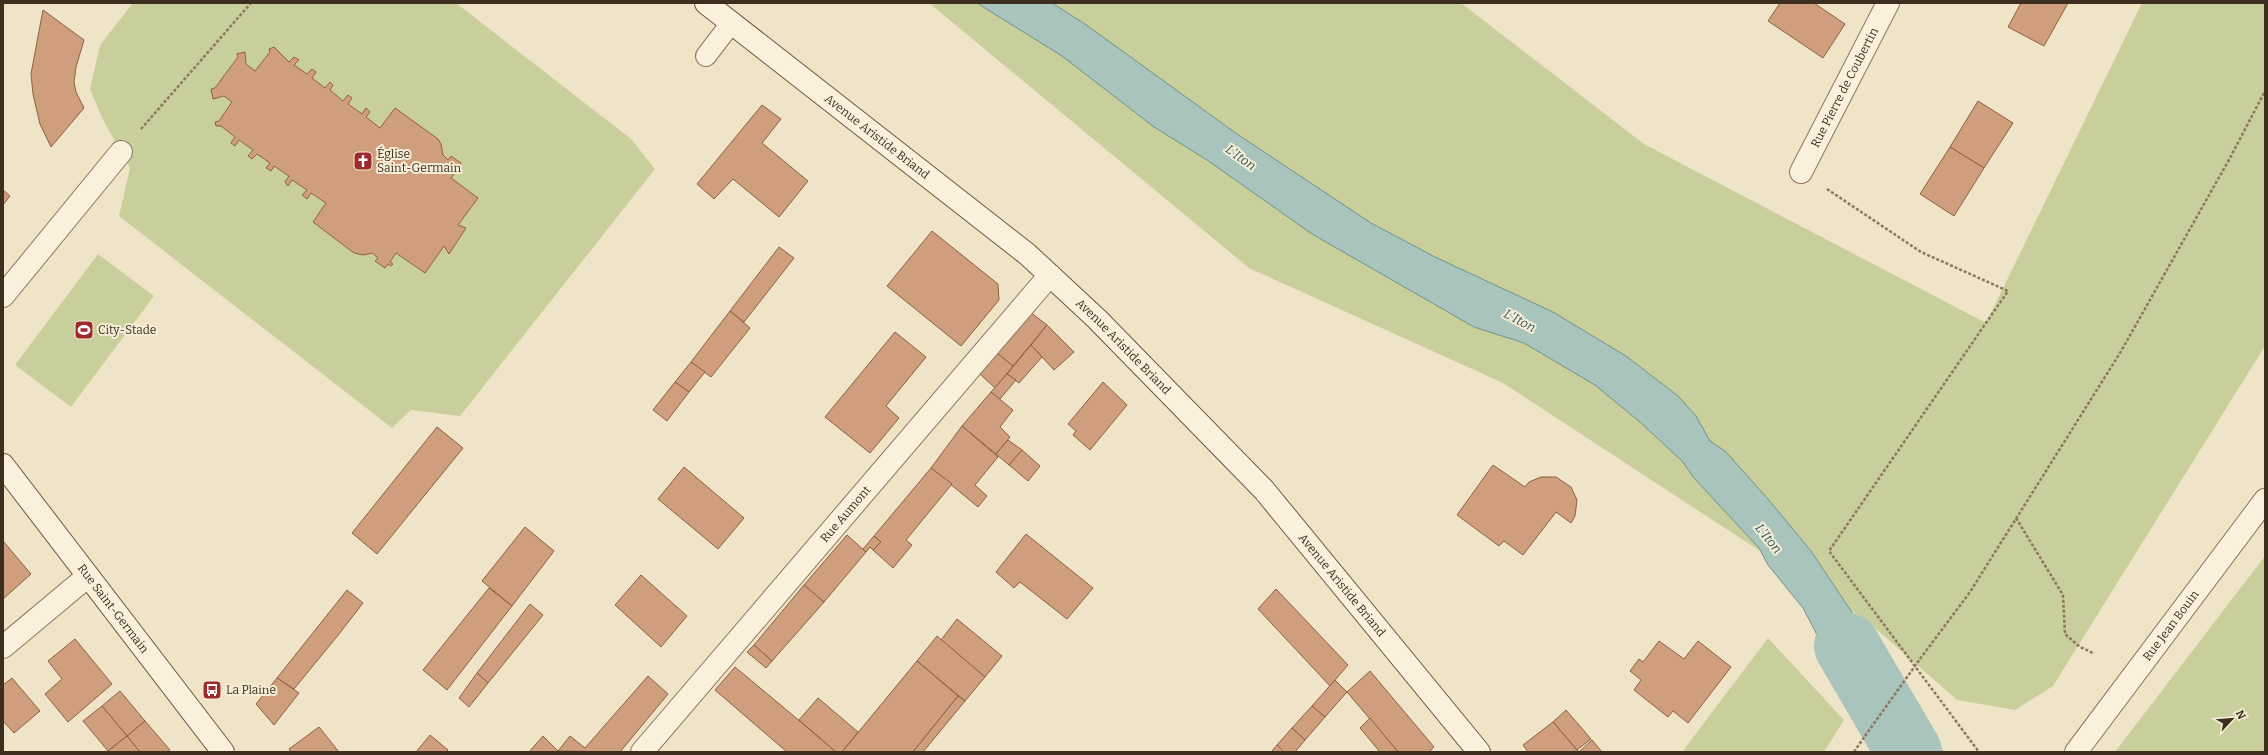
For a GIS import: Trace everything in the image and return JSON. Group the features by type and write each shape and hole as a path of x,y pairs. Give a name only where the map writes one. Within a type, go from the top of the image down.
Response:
{"street":[{"name":"Avenue Aristide Briand","path":"706,3 1027,254 1097,319 1264,490 1479,752"},
{"name":"Rue Pierre de Coubertin","path":"1801,172 1888,3"},
{"path":"3,296 121,152"},
{"name":"Rue Aumont","path":"642,752 1050,275"},
{"name":"Rue Saint-Germain","path":"3,465 223,752"},
{"name":"Rue Jean Bouin","path":"2076,752 2265,500"},
{"path":"3,647 88,576"}],"lane":[{"path":"706,56 732,22"}],"path":[{"path":"121,152 251,3"},
{"path":"1854,752 1970,592 2120,353 2227,164 2265,91"},
{"path":"1801,172 1921,252 2008,291 1829,551 1979,752"},
{"path":"2016,518 2063,595 2065,634 2080,647 2094,653"}],"green space":[{"path":"133,3 456,3 631,139 655,169 460,416 411,410 392,428 119,216 130,168 103,120 90,89 100,45","holes":["274,47 289,62 294,57 298,59 294,65 307,74 312,69 316,72 312,78 325,88 330,82 333,85 330,90 343,101 348,95 352,98 348,104 362,114 366,108 370,111 366,117 380,128 437,140 441,144 443,155 448,160 452,156 461,163 459,171 457,170 451,178 478,198 458,225 466,228 449,253 444,246 425,273 396,253 390,262 393,264 391,266 388,264 385,268 375,261 378,258 372,253 363,255 354,253 313,222 326,203 311,193 306,199 302,195 307,190 292,180 288,185 285,182 289,176 274,166 271,171 266,169 270,163 257,154 252,159 248,156 253,150 239,140 235,146 231,143 235,137 221,126 216,126 215,122 219,121 232,102 224,96 213,99 211,89 215,88 238,57 237,54 245,52 246,64 255,71 270,52 269,49"]},
{"path":"929,3 1461,3 1644,144 1986,323 2142,3 2265,3 2265,346 2053,686 2015,710 1957,700 1867,621 1503,383 1249,268"},
{"name":"City-Stade","path":"98,254 154,296 71,407 15,365"},
{"path":"2265,556 2265,752 2115,752"},
{"path":"1768,638 1844,720 1824,752 1682,752"}],"water":[{"path":"977,3 1052,3 1085,24 1237,134 1371,223 1435,257 1553,312 1626,356 1678,396 1696,416 1710,441 1725,451 1768,499 1811,551 1913,704 1875,746 1803,608 1768,565 1759,548 1693,477 1683,462 1641,423 1595,385 1524,343 1474,327 1312,234 1207,160 1154,127 1062,56"},
{"path":"1934,736 1943,752 1916,752"}],"building":[{"path":"1780,3 1814,3 1845,24 1823,58 1768,21"},
{"path":"2021,3 2068,3 2044,46 2008,27"},
{"path":"43,10 84,40 76,67 74,82 76,92 84,108 51,147 40,124 33,94 31,74"},
{"name":"Église Saint-Germain","path":"274,47 289,62 294,57 299,60 294,65 307,74 312,69 316,72 312,78 325,88 330,82 333,85 330,90 343,101 348,95 352,98 348,104 362,114 366,108 370,112 366,117 380,128 395,108 438,139 441,144 443,155 448,160 451,156 461,163 458,172 457,170 451,178 478,198 458,225 466,228 449,254 444,246 425,273 396,253 390,262 393,264 391,266 388,264 385,268 375,261 378,258 372,253 363,255 354,253 313,222 326,203 311,193 307,199 302,195 307,190 292,180 288,186 285,182 289,176 274,166 271,171 266,168 270,163 257,154 252,159 248,156 253,150 239,140 235,146 231,143 235,137 221,126 216,126 215,122 219,121 232,102 224,96 213,99 211,89 215,88 238,57 237,54 245,52 246,64 255,71 270,52 269,49"},
{"path":"1978,101 2013,123 1984,168 1950,147"},
{"path":"762,105 781,119 762,143 808,181 779,217 733,179 714,199 697,184"},
{"path":"1950,147 1984,168 1954,216 1920,194"},
{"path":"3,190 10,196 3,205"},
{"path":"932,231 998,284 999,300 961,346 887,286"},
{"path":"779,247 794,258 744,322 730,311"},
{"path":"730,311 750,328 711,377 691,362"},
{"path":"1030,312 1047,325 1013,366 997,353"},
{"path":"1047,325 1074,352 1054,370 1031,345"},
{"path":"895,332 926,357 886,406 899,418 870,453 825,417"},
{"path":"1031,345 1042,357 1019,383 1007,374"},
{"path":"997,353 1013,366 995,388 980,374"},
{"path":"691,362 705,372 689,392 675,382"},
{"path":"1007,374 1016,380 999,400 991,392"},
{"path":"675,382 689,392 667,421 653,410"},
{"path":"1103,382 1127,405 1090,450 1073,435 1076,431 1068,424"},
{"path":"991,392 1013,410 1000,427 1010,437 996,454 962,426"},
{"path":"962,426 998,457 975,485 987,496 978,507 931,468"},
{"path":"437,427 463,448 377,554 352,533"},
{"path":"1008,440 1022,450 1009,465 996,454"},
{"path":"1022,450 1040,466 1028,481 1009,465"},
{"path":"1493,465 1525,487 1529,482 1541,477 1556,477 1571,487 1577,500 1575,516 1571,523 1556,512 1523,555 1504,541 1499,546 1457,515"},
{"path":"684,467 744,518 718,549 658,499"},
{"path":"931,468 952,484 906,540 912,545 893,568 873,550 881,542 874,536"},
{"path":"525,527 554,551 512,606 482,581"},
{"path":"1026,534 1093,588 1067,619 1020,582 1014,588 996,572"},
{"path":"847,535 866,552 824,602 804,585"},
{"path":"874,536 881,542 873,550 870,547 866,552 863,549"},
{"path":"3,541 31,574 3,599"},
{"path":"641,575 687,616 661,647 615,605"},
{"path":"804,585 824,602 772,661 754,645"},
{"path":"489,588 512,606 447,690 423,670"},
{"path":"1276,589 1348,665 1330,686 1258,609"},
{"path":"347,590 363,603 339,634 294,689 277,678"},
{"path":"530,604 543,615 488,683 477,673"},
{"path":"957,619 1002,656 985,677 941,640"},
{"path":"937,636 985,677 965,701 917,661"},
{"path":"75,639 112,684 68,722 45,694 62,679 48,661"},
{"path":"1659,641 1684,659 1698,641 1731,667 1688,723 1673,711 1668,717 1634,690 1641,680 1630,671 1639,659 1643,662"},
{"path":"754,645 772,661 766,668 747,652"},
{"path":"917,661 958,696 913,752 842,752"},
{"path":"735,667 836,752 787,752 715,690"},
{"path":"1370,671 1434,747 1429,752 1398,752 1347,692"},
{"path":"477,673 488,683 469,707 459,698"},
{"path":"648,676 668,694 620,752 558,751 570,736 585,748"},
{"path":"12,678 40,711 14,733 3,721 3,685"},
{"path":"277,678 299,693 274,725 256,704"},
{"path":"1335,680 1347,692 1325,717 1312,706"},
{"path":"120,691 145,721 127,736 102,706"},
{"path":"958,696 965,701 923,752 913,752"},
{"path":"818,698 858,732 842,752 836,752 799,720"},
{"path":"102,706 127,736 108,751 83,721"},
{"path":"1312,706 1325,717 1305,740 1292,728"},
{"path":"1566,710 1591,739 1577,750 1553,722"},
{"path":"1370,718 1398,752 1380,752 1360,728"},
{"path":"145,721 170,750 168,752 140,752 127,736"},
{"path":"1553,722 1579,752 1528,752 1523,745"},
{"path":"319,727 339,752 291,752 289,749"},
{"path":"1292,728 1305,740 1295,752 1284,752 1277,745"},
{"path":"430,735 448,750 446,752 416,752"},
{"path":"127,736 140,752 108,751"},
{"path":"543,736 559,752 529,752"},
{"path":"1592,740 1602,752 1579,752"},
{"path":"1277,745 1284,752 1271,752"}],"waterway":[{"name":"L'Iton","path":"1847,646 1909,752"}],"place":[{"name":"Église Saint-Germain","path":"363,161"},
{"name":"City-Stade","path":"84,330"},
{"name":"La Plaine","path":"212,690"}]}
